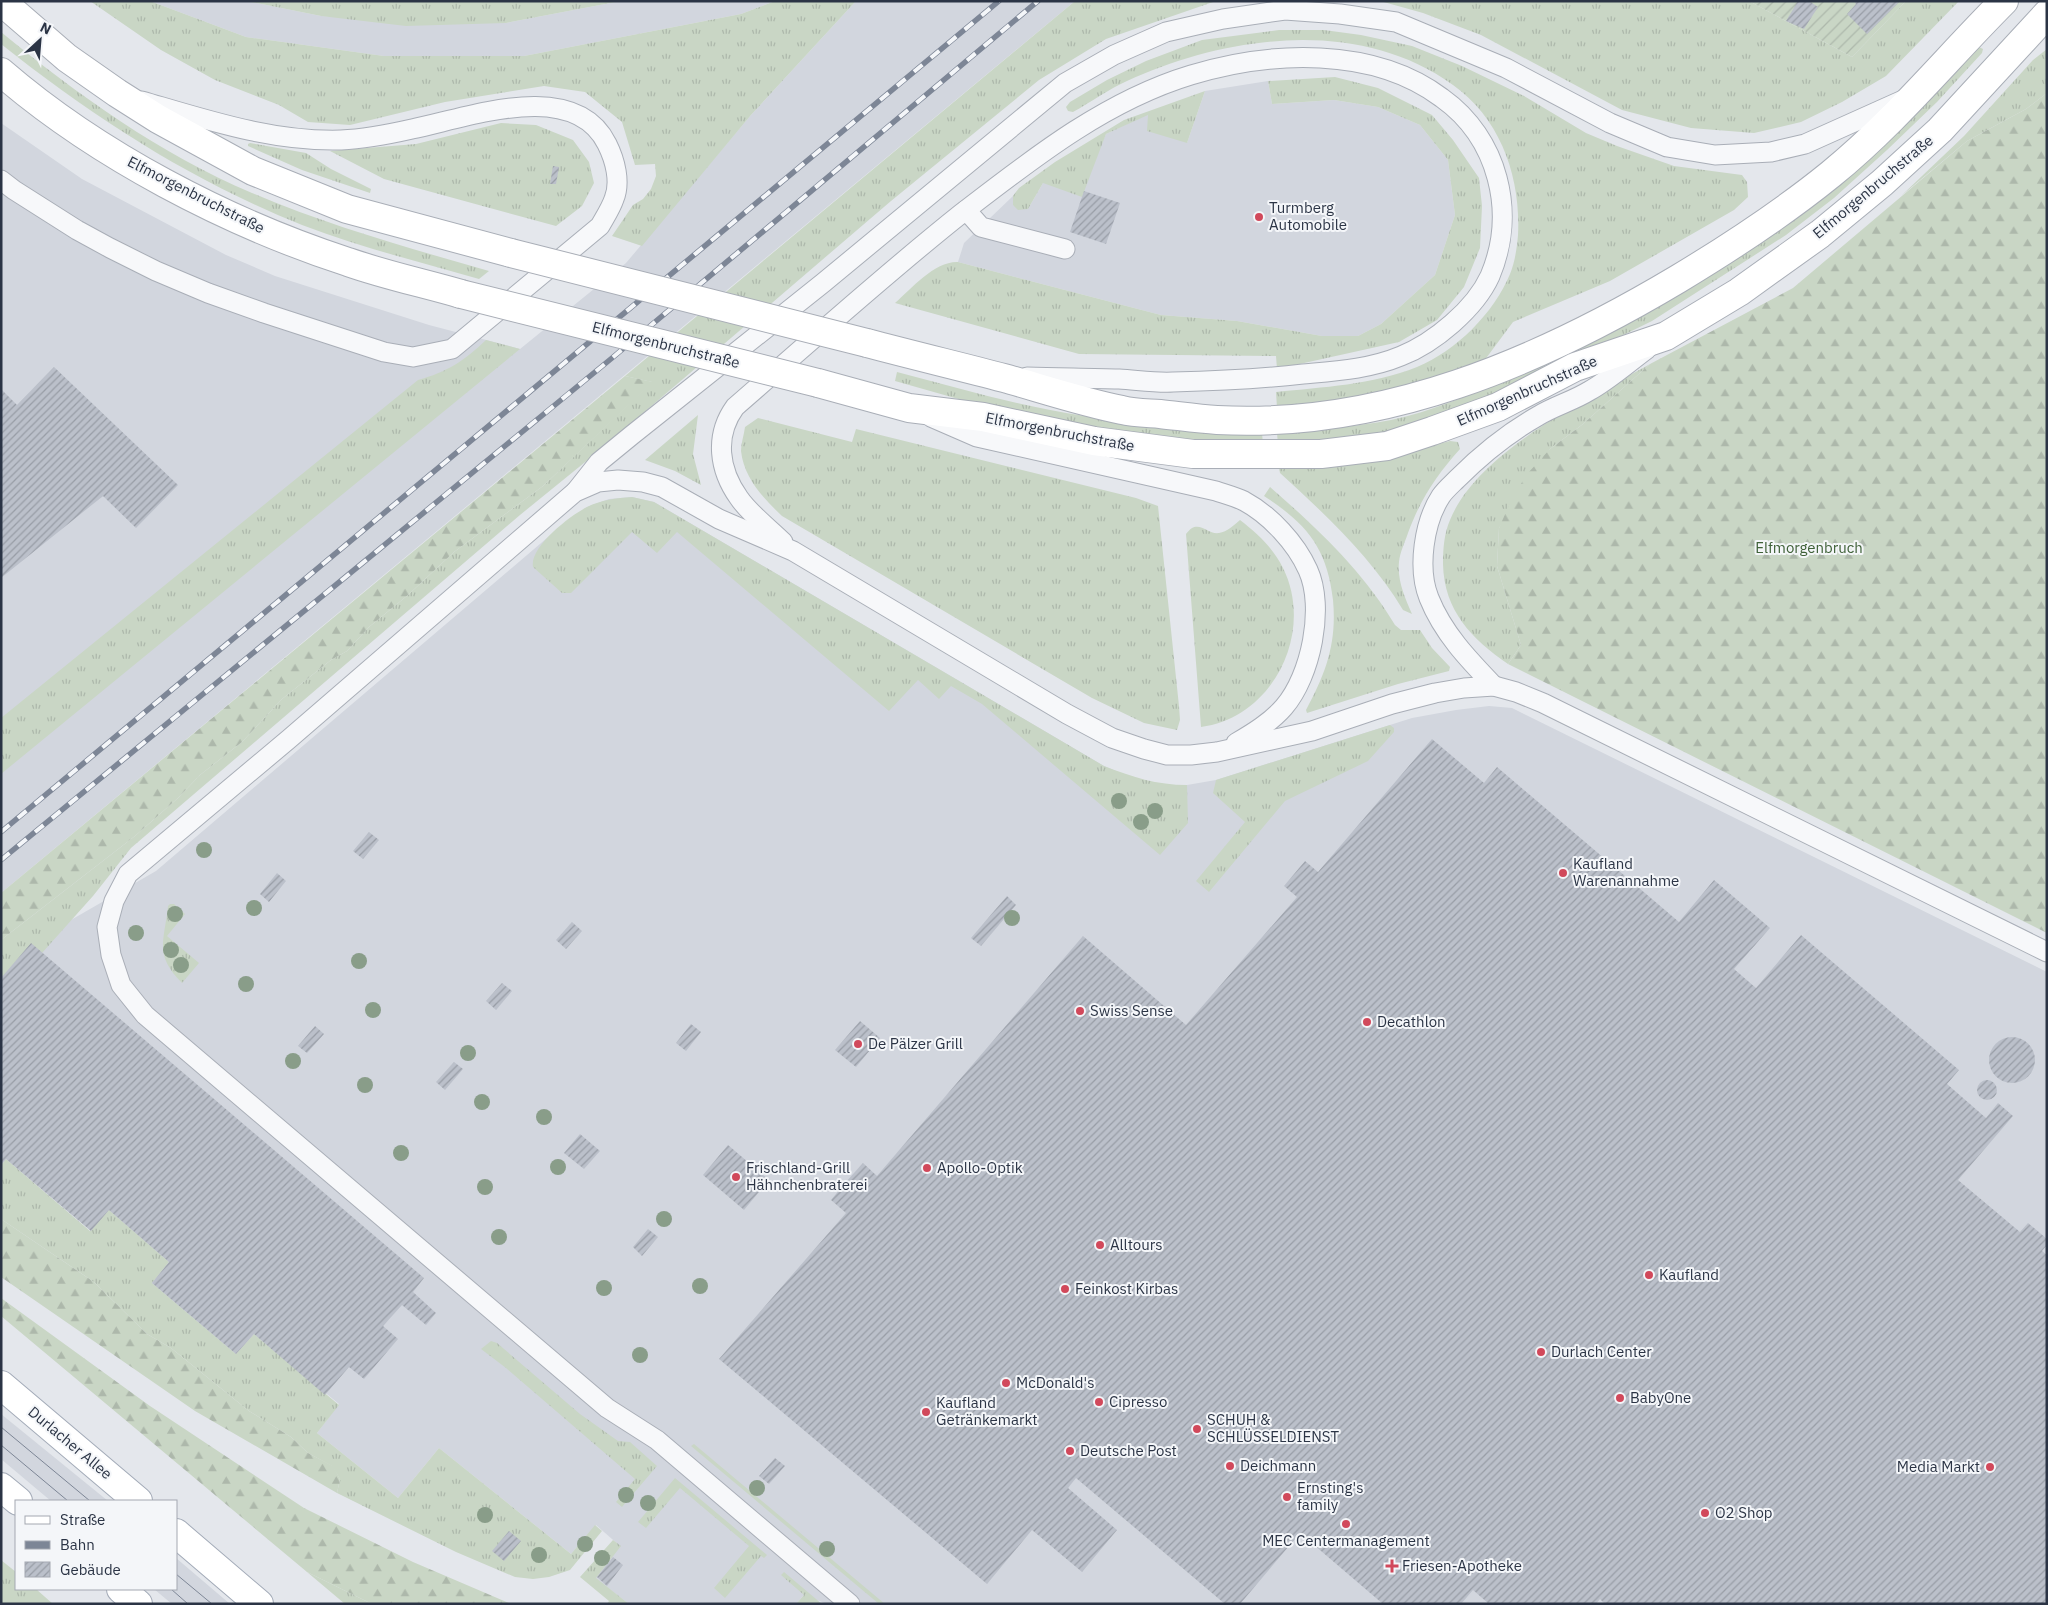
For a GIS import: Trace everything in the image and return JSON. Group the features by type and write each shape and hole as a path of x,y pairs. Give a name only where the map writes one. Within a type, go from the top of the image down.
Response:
{"main road":[{"name":"Elfmorgenbruchstraße","path":"1,1 67,58 117,94 158,119 253,171 347,209 511,253 1000,377 1124,411 1226,420 1269,420 1341,414 1399,402 1473,380 1544,350 1634,305 1728,249 1833,173 1893,118 2004,1"},
{"name":"Elfmorgenbruchstraße","path":"1,72 60,118 121,157 172,186 247,224 348,262 461,294 818,383 909,408 983,417 1094,441 1193,454 1321,454 1387,446 1432,432 1498,407 1575,367 1666,336 1739,292 1820,234 1882,184 1940,130 2047,14"},
{"name":"Durlacher Allee","path":"1,1385 137,1500"},
{"path":"1,1487 17,1500"},
{"path":"178,1535 259,1604"},
{"path":"122,1590 138,1604"}],"lane":[{"path":"850,1604 657,1440 607,1408 145,1015 121,985 111,955 108,927 114,901 128,874 296,733 576,492 599,462 823,283 1065,83 1114,55 1166,32 1223,19 1285,10 1340,14 1396,22 1506,68 1610,123 1667,147 1715,155 1771,152 1805,144 1916,94"},
{"path":"793,551 740,499 728,479 722,458 721,436 728,417 735,408 856,301 1001,181 1084,125 1139,96 1199,73 1241,63 1298,58 1343,61 1386,69 1417,82 1441,97 1467,118 1483,141 1498,175 1502,210 1500,244 1489,278 1474,301 1438,337 1402,356 1371,366 1266,378 1168,382 1120,379 1000,377"},
{"path":"1,180 77,230 156,271 208,293 264,313 384,352 413,357 452,349 600,226 615,198 617,172 612,153 603,135 588,120 574,113 540,106 476,113 412,130 343,140 301,140 231,126 117,94"},
{"path":"966,210 981,227 1066,248"},
{"path":"1494,686 1462,653 1450,637 1429,598 1424,580 1423,548 1429,526 1442,495 1469,467 1499,441 1538,416 1590,391 1666,336"},
{"path":"909,408 977,437 1216,491 1244,501 1278,528 1295,548 1308,570 1316,605 1308,660 1298,685 1285,707 1254,733 1217,752"},
{"path":"576,492 598,482 618,480 643,482 662,487 719,519 793,551 1067,714 1112,738 1167,755 1217,752 1312,731 1392,704 1435,693 1494,686 1516,692 1543,703 2047,952"}],"shaded area":[{"path":"150,1 246,1 321,16 506,23 621,1 775,1 741,14 524,56 384,56 246,37"},
{"path":"856,1 1075,1 1,893 1,123 82,179 226,255 275,276 429,325 520,349 626,263 751,115"},
{"path":"1268,81 1272,104 1334,100 1378,107 1420,125 1448,160 1455,215 1435,275 1381,324 1358,336 1322,336 1237,321 1161,315 958,262 964,243 1013,196 1013,205 1028,209 1043,183 1098,151 1106,134 1148,114 1187,143 1205,91"},
{"path":"632,497 654,502 1104,766 1135,779 1168,785 1187,785 1216,780 1412,718 1489,706 1512,708 2047,972 2047,1604 827,1604 804,1595 796,1604 684,1602 629,1604 595,1578 620,1546 596,1525 571,1554 439,1448 398,1498 317,1433 339,1404 254,1334 236,1354 152,1283 169,1262 108,1210 91,1231 6,1159 1,1165 31,943 156,871 561,526 587,507 609,499"},
{"path":"1,1414 107,1500 50,1500 1,1459"},
{"path":"178,1560 230,1604 172,1604 155,1590 178,1590"}],"green space":[{"path":"90,1 150,1 246,37 384,56 524,56 741,14 775,1 856,1 751,115 642,246 612,236 633,205 643,199 651,189 656,176 655,164 635,165 622,122 585,92 544,86 445,102 350,125 308,122 279,105 215,80 161,50"},
{"path":"246,1 621,1 506,23 406,26 321,16"},
{"path":"1075,1 1216,1 1106,39 1039,80 891,201 131,848 93,896 42,953 1,978 1,940 135,836 178,798 200,775 242,742 282,699 331,660 347,651 369,627 408,595 454,552 543,486 652,382 625,376"},
{"path":"1380,1 1749,1 1852,57 1906,1 1959,1 1886,76 1842,102 1801,122 1754,133 1691,128 1622,110 1481,35 1423,13"},
{"path":"1749,1 1906,1 1852,57"},
{"path":"1279,30 1324,30 1361,35 1412,46 1462,66 1524,96 1586,133 1617,146 1674,166 1742,175 1747,182 1748,197 1734,210 1610,281 1513,322 1484,361 1403,392 1277,408 1276,392 1365,382 1383,378 1417,367 1446,351 1484,316 1503,289 1512,269 1518,235 1516,192 1511,171 1505,151 1484,115 1470,99 1453,85 1416,63 1376,49 1335,42 1292,40 1249,44 1207,53 1166,65 1120,84 1073,112 1068,111 1066,107 1070,102 1107,80 1146,61 1202,40"},
{"path":"1,32 121,122 152,142 218,177 310,216 399,245 489,271 479,279 367,247 302,225 222,189 145,146 72,97 1,44"},
{"path":"1979,47 1983,49 1982,53 1937,102 1834,198 1786,235 1652,321 1485,403 1391,432 1343,440 1278,445 1277,433 1349,426 1406,417 1435,408 1504,381 1930,98"},
{"path":"2047,49 2047,93 2026,109 1967,141 1901,196 1964,136 2033,60"},
{"path":"1335,77 1378,88 1432,115 1453,140 1479,178 1482,206 1480,248 1464,287 1437,320 1399,342 1277,369 1276,356 1079,354 895,303 924,276 941,266 958,262 1161,315 1237,321 1322,336 1358,336 1381,324 1435,275 1455,215 1448,160 1420,125 1378,107 1334,100 1272,104 1268,81"},
{"path":"1205,91 1187,143 1147,131 1148,115 1106,134 1082,197 1043,183 1028,209 1018,210 1013,205 1013,196 1019,188 1055,162 1124,120"},
{"name":"Elfmorgenbruch","path":"2047,93 2047,933 1508,664 1521,645 1497,566 1499,528 1513,496 1528,473 1550,449 1583,424 1650,364 1793,288 1967,141 2026,109"},
{"path":"501,123 536,125 573,140 589,162 594,183 582,206 556,226 384,179 330,151 416,144"},
{"path":"250,143 306,153 331,169 371,189 370,193 302,170 248,146"},
{"path":"486,340 520,349 1,774 1,718 418,380 455,365"},
{"path":"1650,364 1583,424 1550,449 1499,528 1497,566 1521,645 1508,664 1472,634 1462,622 1449,596 1445,581 1443,558 1445,536 1450,520 1464,495 1484,471 1509,450 1537,429"},
{"path":"897,372 1037,408 1151,424 1262,433 1263,444 1186,440 1093,428 983,406 895,381"},
{"path":"625,376 653,382 543,486 454,552 408,595 369,627 347,651 331,660 282,699 242,742 200,775 178,798 135,836 1,940 1,893"},
{"path":"698,415 693,454 701,485 675,471 645,460"},
{"path":"758,418 852,442 856,429 1136,498 1158,506 1179,706 1180,720 1177,730 1144,723 1092,698 782,516 750,479 743,461 741,448 745,427"},
{"path":"1450,441 1458,442 1460,449 1436,478 1424,498 1413,520 1400,558 1400,582 1412,614 1403,610 1377,572 1347,537 1280,473 1279,468 1379,459"},
{"path":"1270,487 1305,518 1354,568 1369,586 1395,625 1401,630 1420,630 1432,648 1450,667 1449,671 1398,684 1307,713 1306,710 1324,670 1331,644 1334,616 1333,600 1326,566 1320,552 1312,539 1292,517 1264,496"},
{"path":"632,497 654,502 1104,766 1145,780 1165,784 1187,785 1188,823 1160,855 982,704 951,686 939,699 918,680 889,711 677,532 657,553 632,532 571,593 562,593 533,567 537,550 552,532 571,517 587,507 598,503"},
{"path":"1240,520 1275,554 1283,568 1292,593 1294,619 1290,644 1281,668 1267,690 1249,707 1227,720 1201,727 1186,534 1195,527 1219,533 1230,528"},
{"path":"1390,725 1394,728 1394,732 1368,761 1285,801 1209,892 1196,881 1245,822 1213,793 1216,780"},
{"path":"174,904 185,914 167,936 199,963 182,983 167,964 164,956 163,939 168,906"},
{"path":"6,1159 90,1231 109,1210 169,1262 152,1283 236,1354 254,1334 339,1405 317,1433 398,1498 439,1448 571,1554 595,1525 602,1531 570,1570 549,1577 533,1579 515,1577 456,1552 337,1493 340,1479 332,1466 308,1453 291,1437 249,1411 171,1348 147,1334 94,1282 1,1219 1,1165"},
{"path":"1,1219 94,1282 147,1334 171,1348 249,1411 291,1437 308,1453 333,1466 340,1479 337,1493 195,1411 1,1277"},
{"path":"1,1298 150,1406 304,1508 413,1562 511,1604 372,1604 307,1572 1,1316"},
{"path":"491,1341 497,1343 580,1414 618,1441 630,1442 657,1466 622,1507 616,1502 635,1479 506,1368 481,1349"},
{"path":"694,1444 885,1604 879,1604 691,1446"},
{"path":"675,1478 767,1555 764,1558 761,1556 725,1598 714,1588 749,1546 680,1488 646,1528 638,1522"},
{"path":"613,1540 621,1546 596,1578 629,1604 607,1604 609,1601 580,1577"},
{"path":"1,1560 15,1571 15,1590 37,1590 53,1604 1,1604"},
{"path":"307,1572 372,1604 345,1604"},
{"path":"784,1572 822,1604 796,1604 804,1595 781,1575"}],"building":[{"path":"1798,1 1809,1 1818,7 1804,29 1786,21"},
{"path":"1854,1 1900,1 1867,34 1847,14 1856,4"},
{"path":"553,166 559,167 556,184 550,184"},
{"path":"1084,191 1120,203 1106,244 1070,232"},
{"path":"54,367 178,485 136,528 103,496 1,578 1,389 17,405"},
{"path":"1432,739 1484,783 1497,767 1679,922 1714,880 1770,928 1734,969 1756,988 1801,935 1959,1070 1947,1084 1986,1118 1998,1103 2013,1116 1958,1180 2020,1232 2028,1223 2047,1239 2047,1245 2042,1251 2047,1255 2047,1604 1605,1604 1600,1599 1596,1604 1489,1604 1473,1590 1461,1604 1383,1604 1300,1533 1240,1604 1225,1604 1076,1478 1068,1488 1117,1530 1082,1572 1032,1530 987,1584 719,1359 846,1213 831,1200 845,1183 863,1163 877,1176 1083,936 1186,1025 1297,897 1284,886 1305,861 1318,872"},
{"path":"369,832 379,840 363,859 353,851"},
{"path":"277,873 286,881 269,902 260,894"},
{"path":"1007,896 1016,905 981,946 971,938"},
{"path":"572,922 582,931 566,949 556,940"},
{"path":"31,943 424,1278 413,1292 436,1313 426,1325 402,1305 383,1326 398,1339 364,1379 349,1367 325,1395 254,1334 236,1354 152,1283 169,1262 109,1210 91,1231 6,1159 1,1165 1,978"},
{"path":"502,983 512,991 496,1010 486,1001"},
{"name":"De Pälzer Grill","path":"860,1021 880,1038 856,1067 835,1050"},
{"path":"691,1024 701,1032 686,1051 676,1043"},
{"path":"315,1026 324,1034 307,1053 298,1046"},
{"path":"2012,1037 2025,1041 2031,1047 2035,1060 2031,1073 2025,1079 2012,1083 1999,1079 1993,1073 1989,1060 1993,1047 1999,1041"},
{"path":"454,1062 463,1069 445,1090 436,1082"},
{"path":"1987,1080 1994,1083 1997,1090 1994,1097 1987,1100 1980,1097 1977,1090 1980,1083"},
{"path":"580,1134 600,1151 584,1169 564,1153"},
{"name":"Frischland-Grill Hähnchenbraterei","path":"728,1145 769,1180 744,1210 703,1175"},
{"path":"648,1229 658,1237 642,1256 633,1247"},
{"path":"775,1458 785,1466 769,1484 759,1476"},
{"path":"509,1531 521,1541 504,1561 492,1551"},
{"path":"613,1557 623,1565 607,1586 597,1577"}],"tram line":[{"path":"1,1427 89,1500"},
{"path":"1,1445 67,1500"},
{"path":"178,1576 212,1604"},
{"path":"172,1590 188,1604"}],"railway":[{"path":"1,832 999,1"},
{"path":"1,860 612,358 1038,1"}],"place":[{"name":"Turmberg Automobile","path":"1259,217"},
{"name":"Kaufland Warenannahme","path":"1563,873"},
{"name":"Swiss Sense","path":"1080,1011"},
{"name":"Decathlon","path":"1367,1022"},
{"name":"De Pälzer Grill","path":"858,1044"},
{"name":"Apollo-Optik","path":"927,1168"},
{"name":"Frischland-Grill Hähnchenbraterei","path":"736,1177"},
{"name":"Alltours","path":"1100,1245"},
{"name":"Kaufland","path":"1649,1275"},
{"name":"Feinkost Kirbas","path":"1065,1289"},
{"name":"Durlach Center","path":"1541,1352"},
{"name":"McDonald's","path":"1006,1383"},
{"name":"BabyOne","path":"1620,1398"},
{"name":"Cipresso","path":"1099,1402"},
{"name":"Kaufland Getränkemarkt","path":"926,1412"},
{"name":"SCHUH & SCHLÜSSELDIENST","path":"1197,1429"},
{"name":"Deutsche Post","path":"1070,1451"},
{"name":"Deichmann","path":"1230,1466"},
{"name":"Media Markt","path":"1990,1467"},
{"name":"Ernsting's family","path":"1287,1497"},
{"name":"O2 Shop","path":"1705,1513"},
{"name":"MEC Centermanagement","path":"1346,1524"},
{"name":"Friesen-Apotheke","path":"1392,1566"}]}
